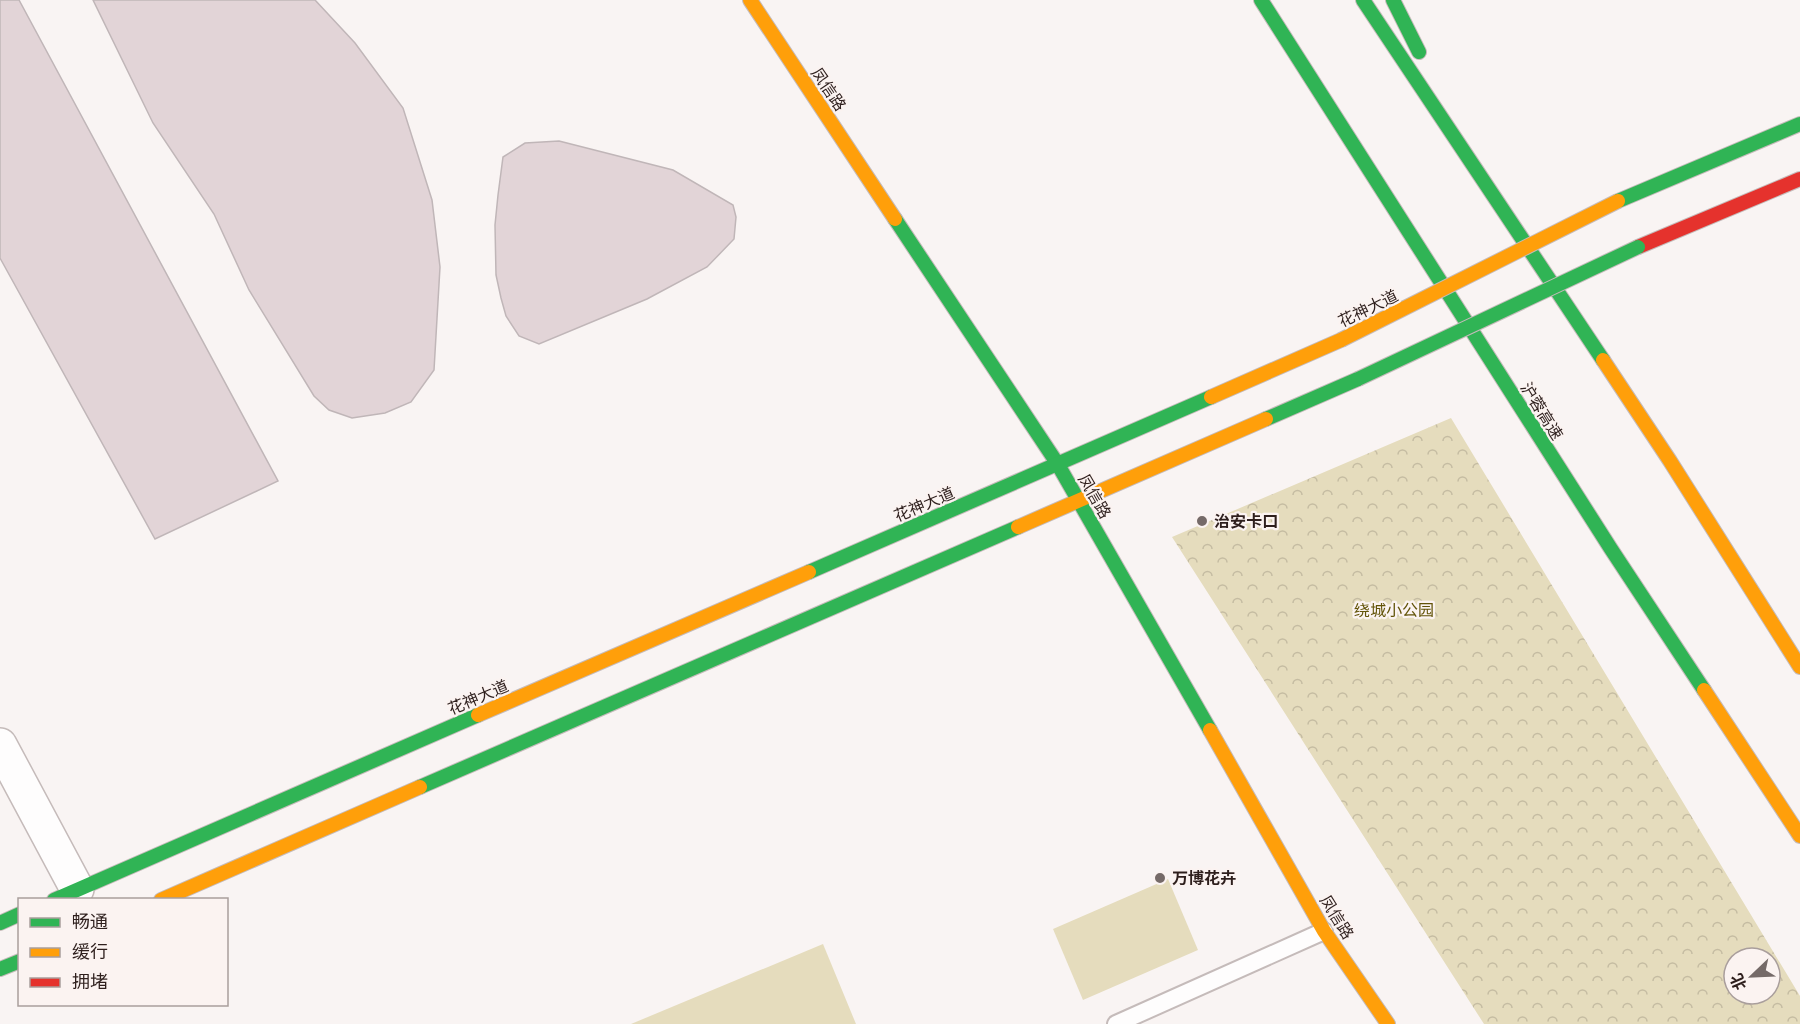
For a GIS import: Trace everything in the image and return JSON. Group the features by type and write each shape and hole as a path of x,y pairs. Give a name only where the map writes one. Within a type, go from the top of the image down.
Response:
{"main road":[{"name":"凤信路","path":"750,0 1058,463 1324,931 1388,1024"},
{"name":"沪蓉高速","path":"1262,0 1611,549 1800,836"},
{"path":"1363,0 1670,461 1800,667"},
{"path":"1393,0 1424,62"},
{"path":"1440,92 1498,205"},
{"name":"花神大道","path":"66,894 1341,340 1618,201 1800,124"},
{"path":"166,898 1358,379 1638,248 1800,178"},
{"path":"0,923 18,915"},
{"path":"0,969 18,962"}],"street":[{"path":"0,745 66,894"}],"lane":[{"path":"1116,1024 1324,931"}],"green space":[{"name":"绕城小公园","path":"1451,418 1770,946 1722,946 1722,1006 1782,1006 1782,966 1800,996 1800,1024 1484,1024 1172,537"},
{"path":"1168,879 1198,950 1083,1000 1053,929"},
{"path":"823,944 856,1024 631,1024"}],"building":[{"path":"0,0 19,0 278,481 155,539 0,258"},
{"path":"93,0 315,0 355,43 403,108 432,200 440,267 434,370 411,402 385,413 352,418 329,410 314,396 249,290 214,214 153,123"},
{"path":"559,141 673,170 733,205 736,217 734,239 707,267 647,299 539,344 519,336 506,316 496,275 495,225 503,157 525,143"}],"traffic: fast":[{"path":"1261,0 1611,549 1704,690"},
{"path":"1363,0 1603,360"},
{"path":"1393,0 1419,52"},
{"path":"1618,201 1800,124"},
{"path":"895,219 1057,463 1210,730"},
{"path":"1358,379 1638,247"},
{"path":"1266,419 1358,379"},
{"path":"809,572 1211,397"},
{"path":"420,787 1018,527"},
{"path":"59,898 478,715"},
{"path":"0,923 18,915"},
{"path":"0,969 18,962"}],"traffic: slow":[{"path":"750,0 895,219"},
{"path":"1341,340 1618,201"},
{"path":"1211,397 1341,340"},
{"path":"1603,360 1670,461 1800,667"},
{"path":"1018,527 1266,419"},
{"path":"478,715 809,572"},
{"path":"1704,690 1800,836"},
{"path":"1210,730 1324,931 1388,1024"},
{"path":"166,898 420,787"}],"traffic: jam":[{"path":"1638,247 1800,179"}],"place":[{"name":"治安卡口","path":"1202,521"},
{"name":"万博花卉","path":"1160,878"}]}
